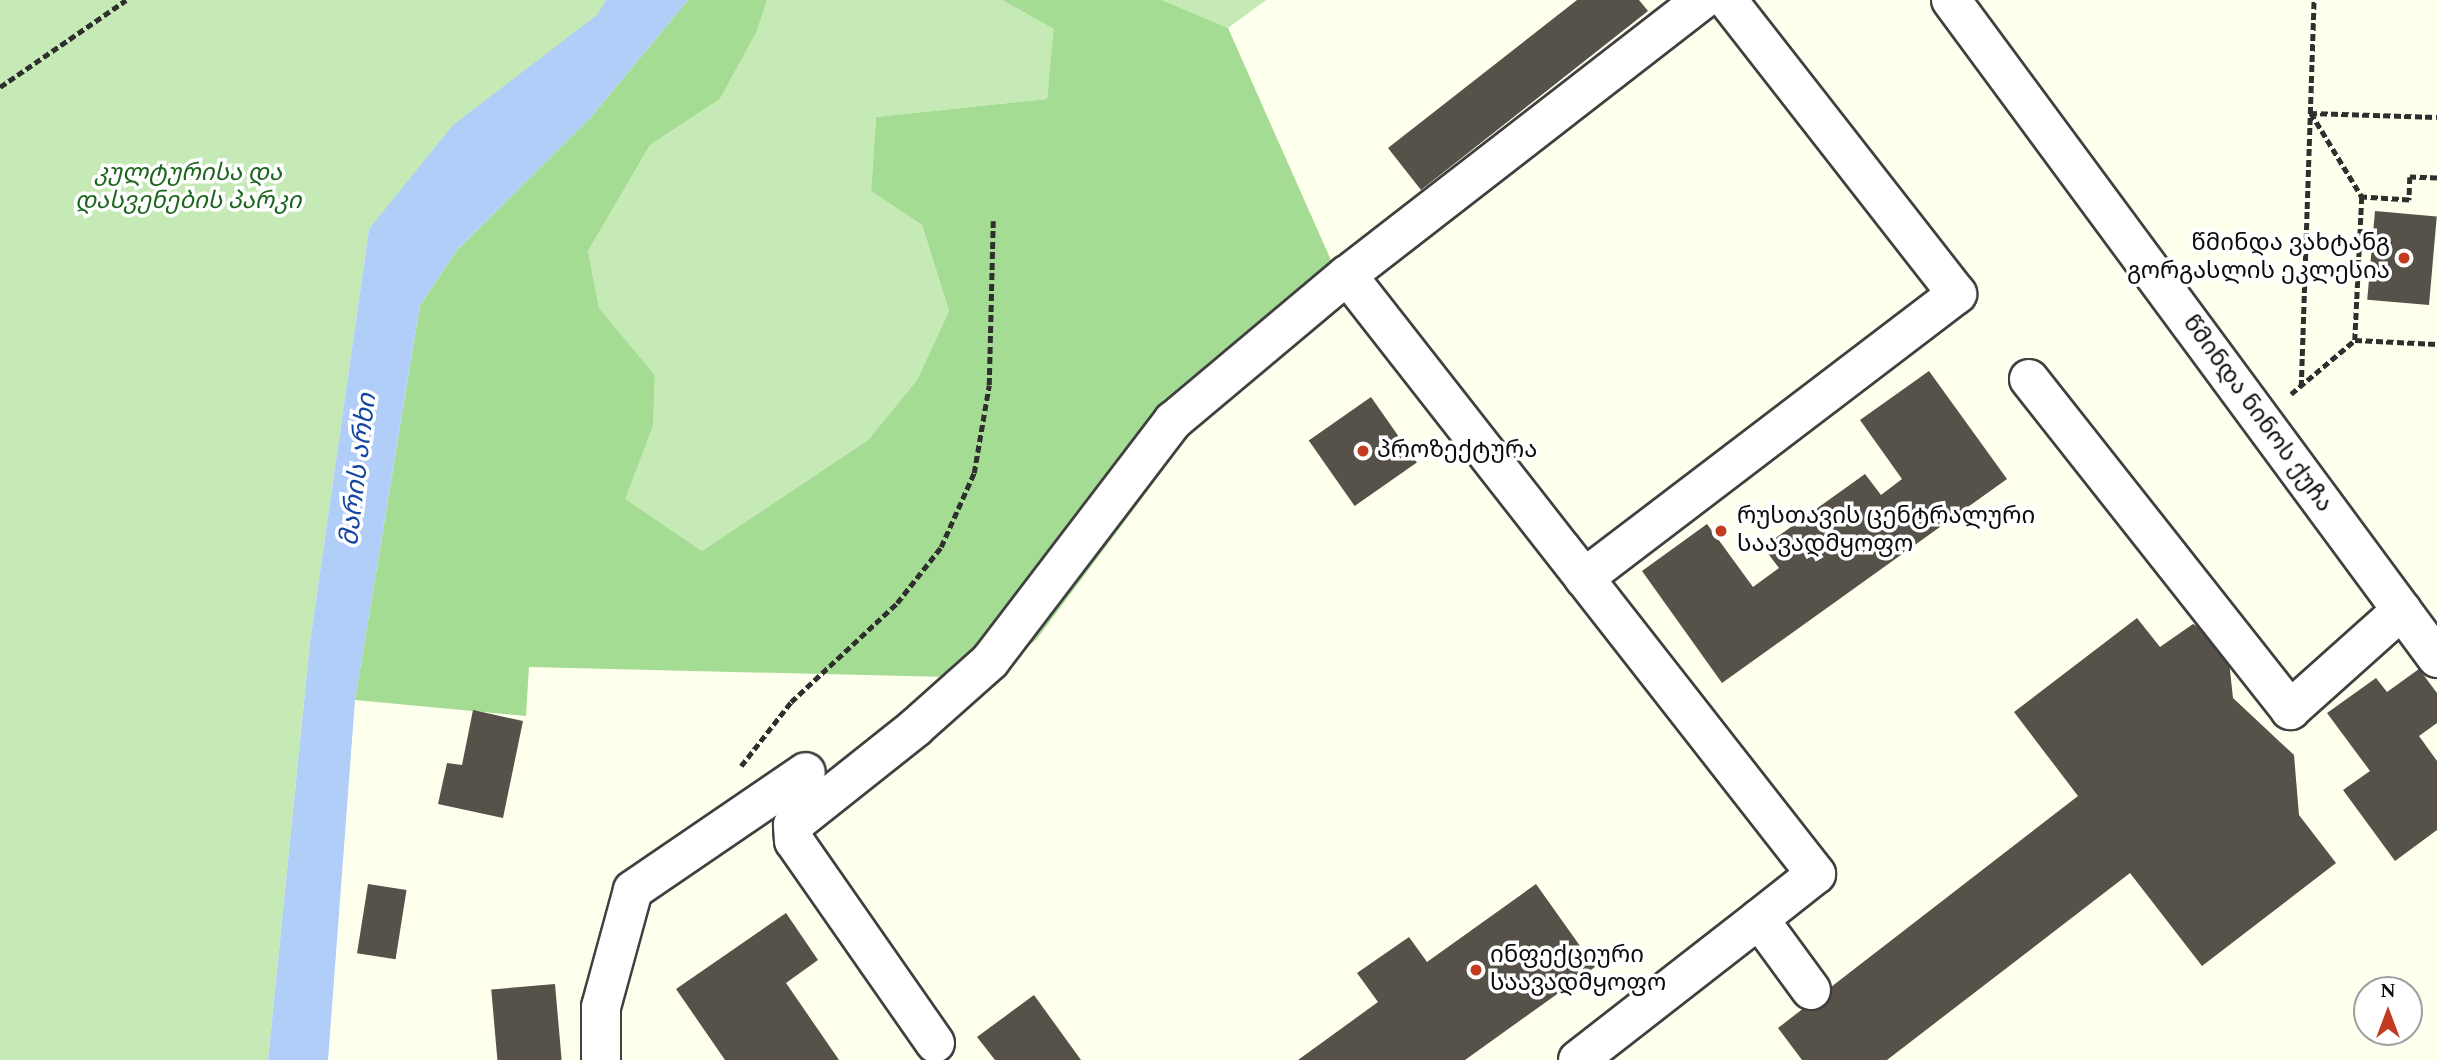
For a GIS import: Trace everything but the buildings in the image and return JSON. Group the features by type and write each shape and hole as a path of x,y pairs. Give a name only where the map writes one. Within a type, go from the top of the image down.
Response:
{"street":[{"path":"935,1043 794,841 793,825 916,727 990,661 1173,421 1348,275 1702,0"},
{"path":"1584,578 1957,294 1727,0"},
{"name":"წმინდა ნინოს ქუჩა","path":"1951,0 2437,658"},
{"path":"1348,275 1816,874 1578,1060"},
{"path":"2029,379 2290,710 2402,610"},
{"path":"601,1060 601,1007 633,890 806,772"},
{"path":"1759,919 1811,990"}],"path":[{"path":"0,87 126,0"},
{"path":"2301,387 2314,0"},
{"path":"2310,113 2437,117"},
{"path":"2310,113 2362,197 2355,340"},
{"path":"2362,197 2409,200 2410,177 2437,178"},
{"path":"719,831 721,809 745,757 790,702 897,603 941,547 974,473 989,385 993,221"},
{"path":"2260,418 2355,340 2437,344"}],"green space":[{"name":"კულტურისა და დასვენების პარკი","path":"0,0 606,0 598,15 369,229 310,642 268,1060 0,1060"},
{"path":"688,0 767,0 757,31 720,99 650,145 588,251 599,308 655,375 653,426 625,499 702,551 868,440 917,380 949,311 922,225 871,191 876,117 1047,99 1054,29 1002,0 1162,0 1228,28 1342,285 1199,422 1036,640 988,678 529,667 526,716 355,700 420,305 456,251 591,117"},
{"path":"767,0 1002,0 1055,29 1047,99 876,117 871,191 922,225 949,311 917,380 868,440 702,551 624,499 653,426 655,375 599,308 588,251 650,145 720,99 757,31"},
{"path":"1162,0 1266,0 1228,28"}],"water":[{"name":"მარის არხი","path":"606,0 688,0 591,117 456,251 420,305 355,700 328,1060 268,1060 310,642 369,229 453,125 597,15"}],"place":[{"name":"წმინდა ვახტანგ გორგასლის ეკლესია","path":"2404,258"},
{"name":"პროზექტურა","path":"1363,451"},
{"name":"რუსთავის ცენტრალური საავადმყოფო","path":"1721,531"},
{"name":"ინფექციური საავადმყოფო","path":"1476,970"}]}
